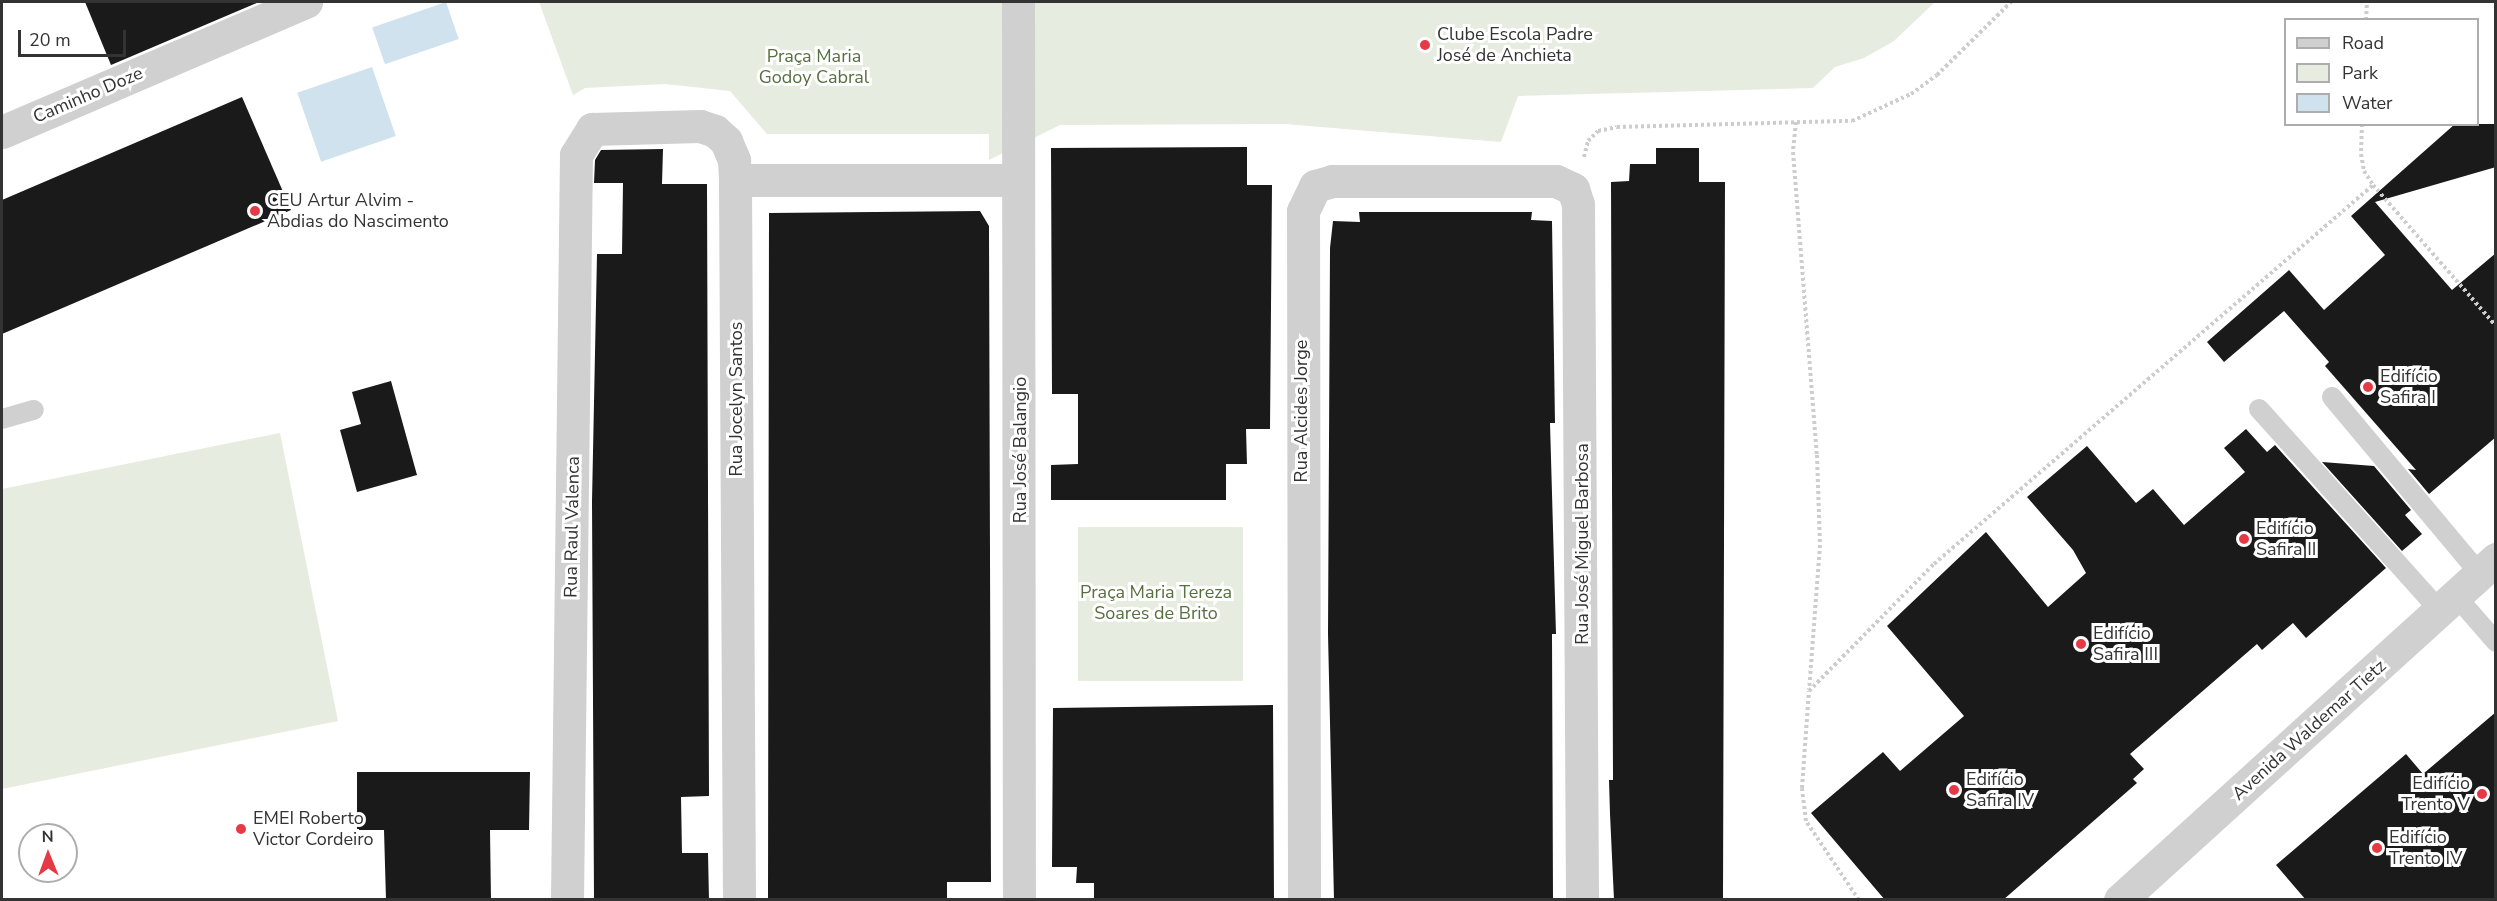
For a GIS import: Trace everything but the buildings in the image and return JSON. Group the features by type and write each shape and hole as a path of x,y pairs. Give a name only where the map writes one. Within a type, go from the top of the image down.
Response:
{"street":[{"name":"Caminho Doze","path":"2,132 306,2"},
{"name":"Rua José Balangio","path":"1018,2 1019,900"},
{"name":"Rua Jocelyn Santos","path":"576,155 592,129 700,126 715,131 726,141 734,160 739,900"},
{"name":"Rua Raul Valenca","path":"567,900 576,155"},
{"path":"735,180 1018,180"},
{"name":"Rua Alcides Jorge","path":"1304,900 1303,211 1315,186 1332,181 1556,181 1573,189"},
{"name":"Rua José Miguel Barbosa","path":"1573,189 1578,204 1582,900"},
{"name":"Avenida Waldemar Tietz","path":"2120,900 2491,565"}],"lane":[{"path":"2332,397 2491,565"},
{"path":"2259,409 2448,603 2496,642"},
{"path":"2,419 33,410"}],"path":[{"path":"1573,189 1588,141 1598,131 1662,124 1852,121 1911,94 1944,68 2011,2"},
{"path":"2366,18 2367,2"},
{"path":"1796,122 1793,152 1817,455 1820,545 1802,788 1806,821 1859,900"},
{"path":"2362,126 2362,163 2373,185 2496,326"},
{"path":"1809,691 1934,564 2373,185"}],"green space":[{"name":"Praça Maria Godoy Cabral","path":"539,2 1935,2 1894,41 1864,58 1835,67 1813,88 1518,96 1501,142 1285,124 1060,125 989,160 989,134 767,134 730,91 665,84 585,88 573,95"},
{"path":"280,433 338,721 2,789 2,489"},
{"name":"Praça Maria Tereza Soares de Brito","path":"1078,527 1243,527 1243,681 1078,681"}],"water":[{"path":"446,2 459,39 385,64 372,27"},
{"path":"372,67 396,136 321,162 297,93"}],"place":[{"name":"Clube Escola Padre José de Anchieta","path":"1425,45"},
{"name":"CEU Artur Alvim - Abdias do Nascimento","path":"255,211"},
{"name":"Edifício Safira I","path":"2368,387"},
{"name":"Edifício Safira II","path":"2244,539"},
{"name":"Edifício Safira III","path":"2081,644"},
{"name":"Edifício Safira IV","path":"1954,790"},
{"name":"Edifício Trento V","path":"2482,794"},
{"name":"EMEI Roberto Victor Cordeiro","path":"241,829"},
{"name":"Edifício Trento IV","path":"2377,848"}]}
